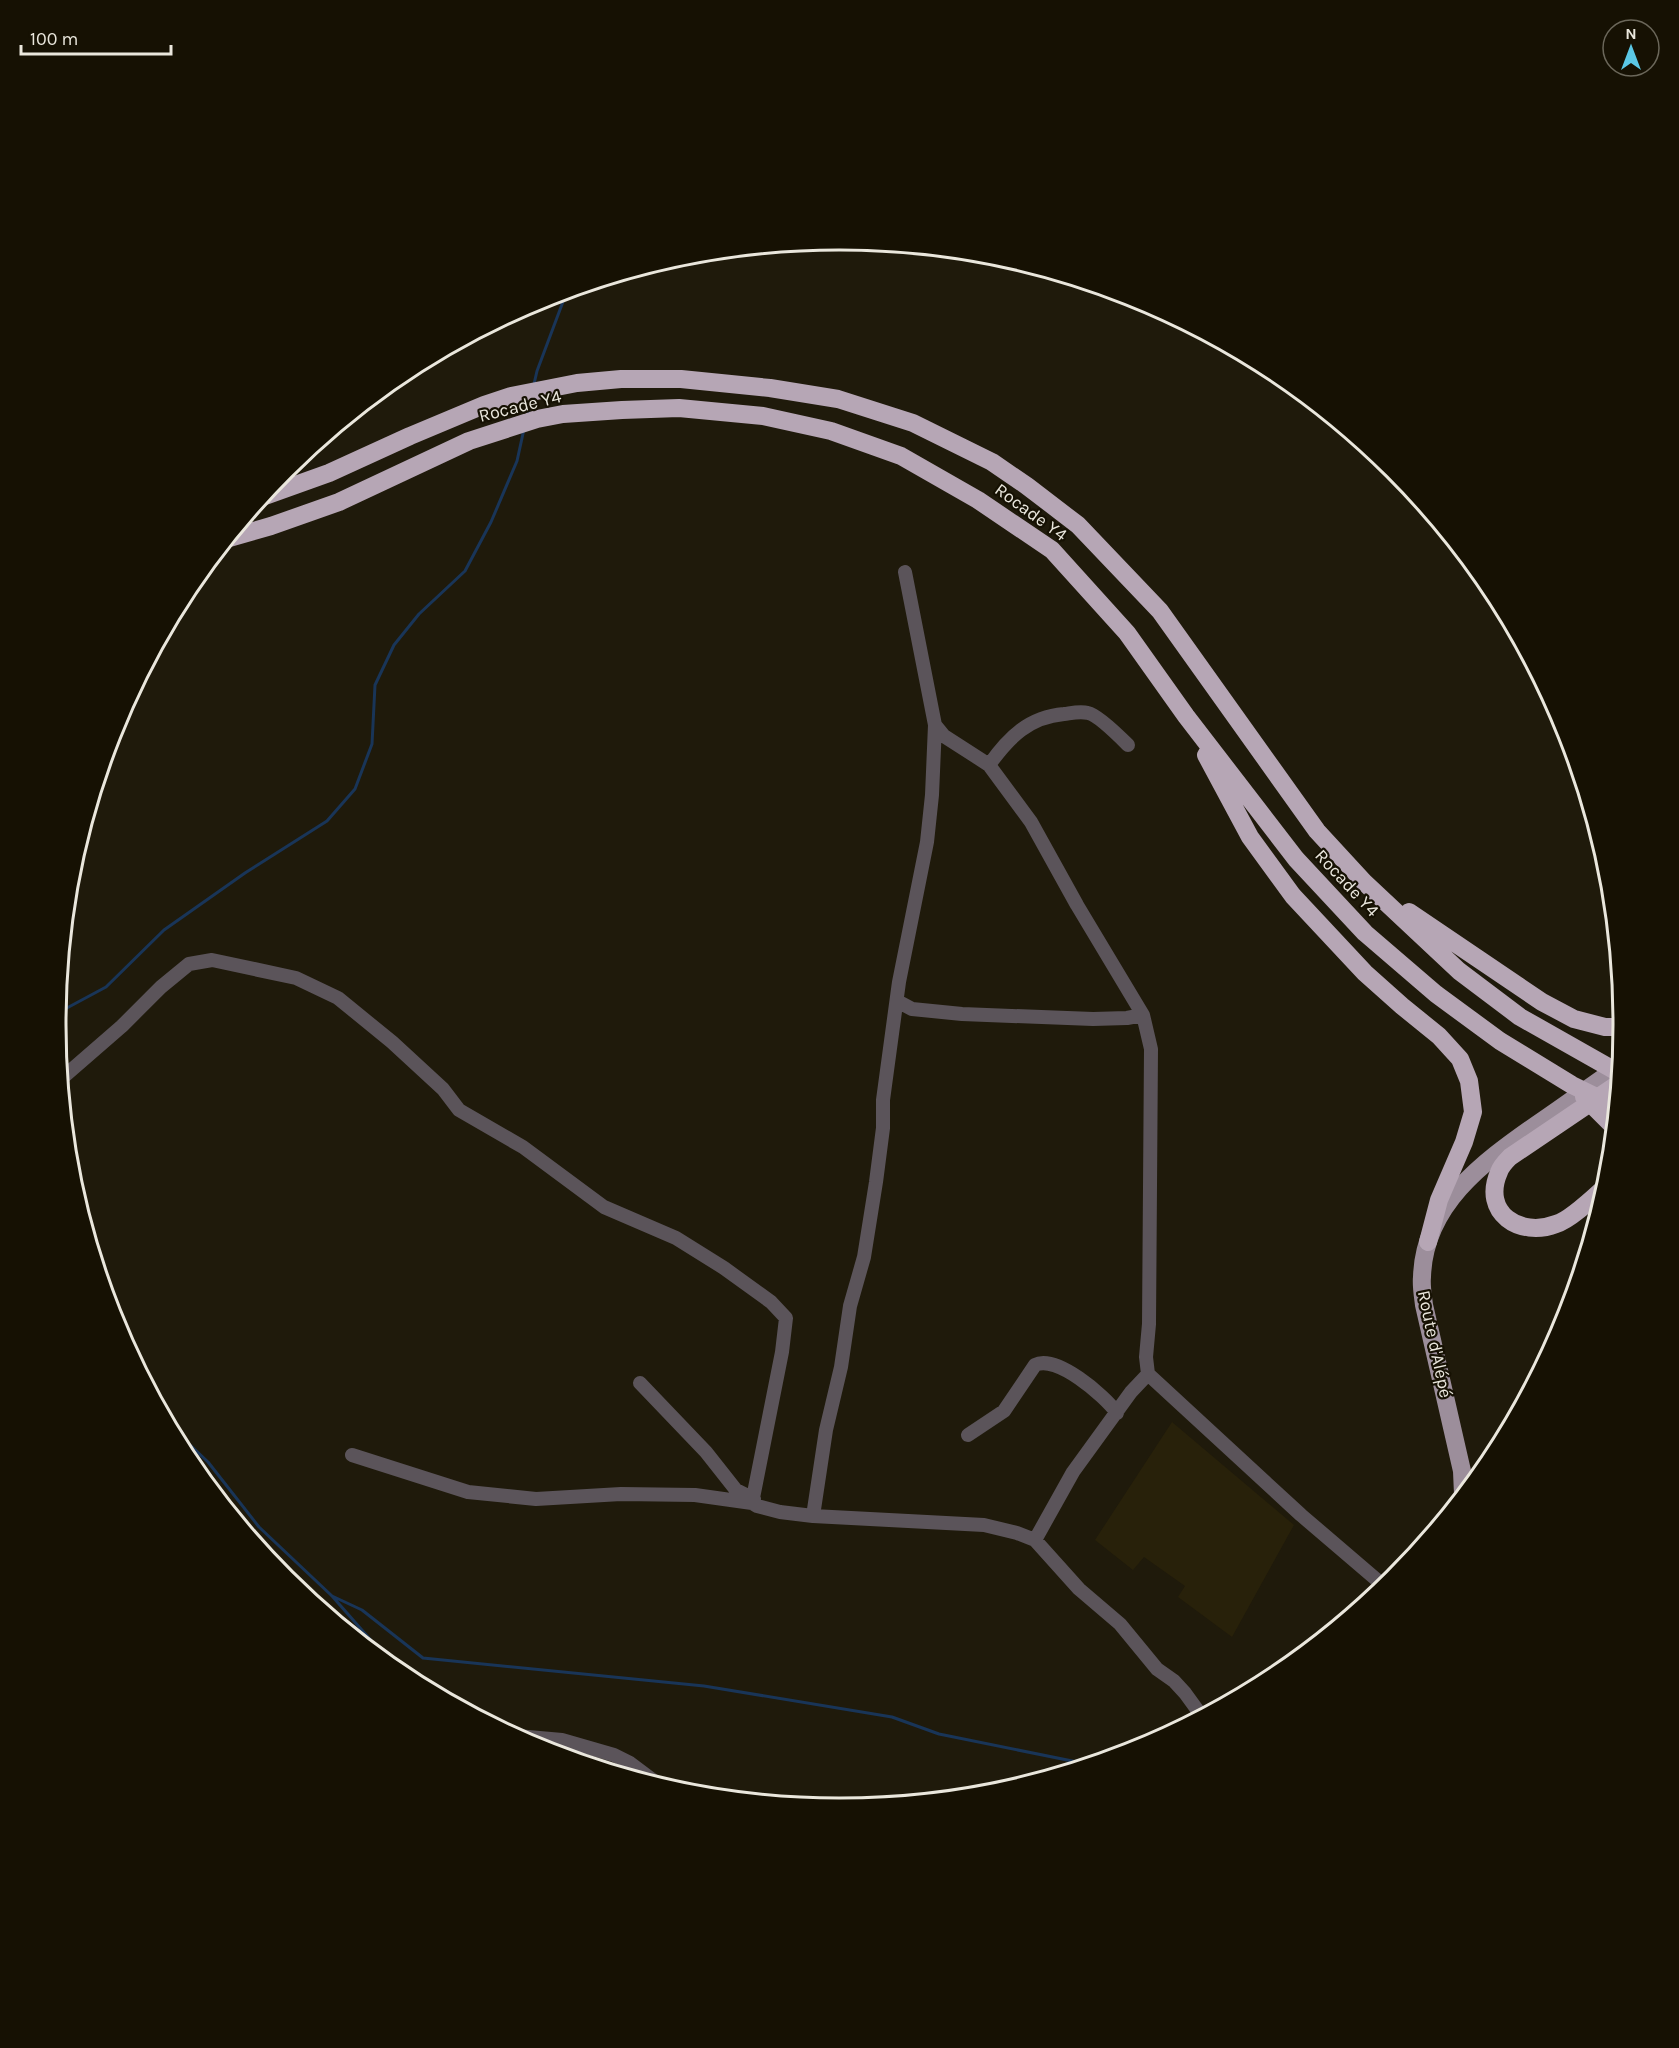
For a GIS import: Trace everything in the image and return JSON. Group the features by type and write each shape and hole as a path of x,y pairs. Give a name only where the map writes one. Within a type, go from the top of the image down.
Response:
{"highway":[{"name":"Rocade Y4","path":"280,491 329,474 484,405 511,396 577,383 621,379 681,379 770,388 838,399 913,423 992,462 1078,525 1160,610 1317,831 1364,882 1458,971 1520,1017 1611,1069"},
{"name":"Rocade Y4","path":"241,535 339,502 469,441 537,419 563,414 679,408 763,416 831,431 901,456 978,500 1052,550 1127,633 1186,716 1296,859 1365,933 1436,994 1500,1041 1572,1085 1608,1102"},
{"path":"1186,716 1250,837 1293,896 1365,973 1439,1036 1460,1059 1469,1081 1473,1112 1464,1142 1439,1200 1428,1242"},
{"path":"1364,882 1542,1002 1574,1019 1613,1027"},
{"path":"1584,1054 1612,1056"},
{"path":"1572,1085 1607,1120"},
{"path":"1593,1196 1559,1223 1545,1228 1526,1228 1510,1222 1498,1210 1495,1184 1500,1170 1510,1157 1549,1123 1610,1089"},
{"path":"1497,1153 1487,1171 1484,1184 1485,1200 1489,1214 1503,1231 1526,1239 1541,1240 1559,1236 1589,1216"}],"main road":[{"name":"Route d'Alépé","path":"1462,1482 1462,1471 1424,1305 1421,1278 1428,1242 1446,1205 1469,1177 1497,1153 1549,1123 1611,1073"}],"street":[{"path":"813,1516 831,1402 841,1367 850,1306 864,1257 883,1128 883,1100 897,1001 927,842 932,795 935,725 905,572"},
{"path":"989,765 1012,737 1036,720 1051,715 1074,712 1095,716 1128,745"},
{"path":"935,725 944,736 989,765 1031,822 1077,905 1143,1015 1151,1049 1149,1323 1146,1357 1148,1374 1276,1493 1376,1580"},
{"path":"68,1073 189,964 212,960 296,978 338,998 392,1041 443,1089 459,1110 523,1146 604,1207 676,1238 724,1268 771,1302 786,1318 782,1352 753,1501"},
{"path":"897,1001 912,1009 962,1014 1093,1019 1143,1015"},
{"path":"968,1435 1004,1411 1038,1363 1051,1363 1085,1383 1102,1394 1117,1413"},
{"path":"1035,1540 1073,1472 1148,1374"},
{"path":"640,1383 706,1452 736,1490 757,1506 780,1512 813,1516 984,1525 1035,1540 1079,1589 1120,1624 1156,1669 1174,1681 1197,1710"},
{"path":"352,1455 468,1492 536,1499 621,1494 695,1495 753,1501"},
{"path":"541,1738 562,1740 587,1754"},
{"path":"594,1757 614,1755 641,1772"}],"shaded area":[{"path":"1172,1422 1294,1525 1232,1637 1178,1597 1185,1586 1144,1557 1133,1570 1095,1540"}],"waterway":[{"path":"534,384 563,302"},
{"path":"528,414 531,400"},
{"path":"67,1008 106,987 164,930 245,873 327,821 355,789 372,744 375,685 394,645 419,614 465,571 491,522 517,461 524,429"},
{"path":"191,1446 208,1462 259,1527 332,1596 369,1638"},
{"path":"332,1596 362,1610 423,1658 704,1686 892,1717 939,1734 1072,1761"}]}
